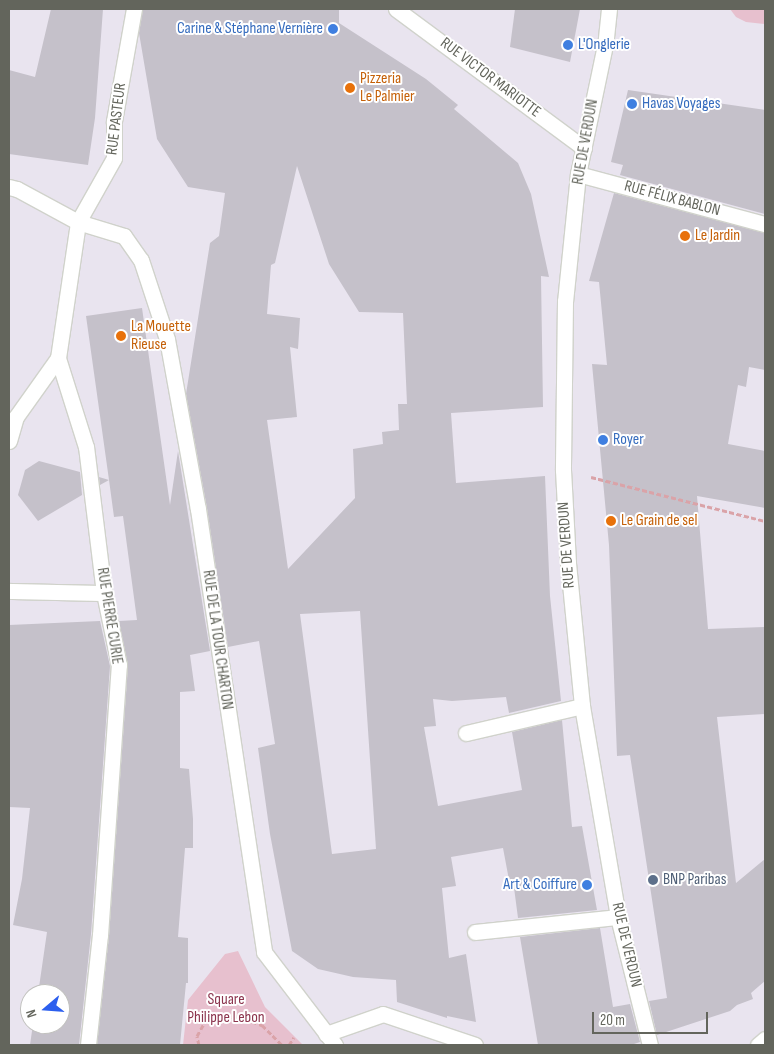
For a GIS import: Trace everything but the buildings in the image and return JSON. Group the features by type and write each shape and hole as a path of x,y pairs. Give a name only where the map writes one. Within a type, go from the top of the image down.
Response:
{"street":[{"name":"RUE PASTEUR","path":"78,222 114,158 114,121 134,9"},
{"name":"RUE VICTOR MARIOTTE","path":"396,9 584,148"},
{"name":"RUE DE VERDUN","path":"609,9 606,40 578,174 565,301 563,470 568,563 582,706 618,917 650,1045"},
{"name":"RUE FÉLIX BABLON","path":"578,174 765,224"},
{"path":"9,187 17,189 78,222"},
{"name":"RUE DE LA TOUR CHARTON","path":"78,222 124,236 142,260 167,339 198,510 264,952 331,1040 383,1014 475,1045"},
{"name":"RUE PIERRE CURIE","path":"78,222 58,358 86,447 104,593 119,665 100,935 88,1045"},
{"path":"9,441 16,417 58,358"},
{"path":"9,591 104,593"},
{"path":"466,733 582,706"},
{"path":"475,932 618,917"},
{"path":"758,1045 765,1039"}],"path":[{"path":"563,470 765,521"},
{"path":"199,1045 197,1036 206,1020 238,1016 262,1025 282,1045"}],"green space":[{"path":"730,9 765,9 765,24 746,22 736,17"},
{"name":"Square Philippe Lebon","path":"238,951 265,1007 303,1045 183,1045 188,1000 225,954"}],"place":[{"name":"Carine & Stéphane Vernière","path":"333,29"},
{"name":"L'Onglerie","path":"568,45"},
{"name":"Pizzeria Le Palmier","path":"350,88"},
{"name":"Havas Voyages","path":"632,104"},
{"name":"Le Jardin","path":"685,236"},
{"name":"La Mouette Rieuse","path":"121,336"},
{"name":"Royer","path":"603,440"},
{"name":"Le Grain de sel","path":"611,521"},
{"name":"BNP Paribas","path":"653,880"},
{"name":"Art & Coiffure","path":"587,885"}]}
